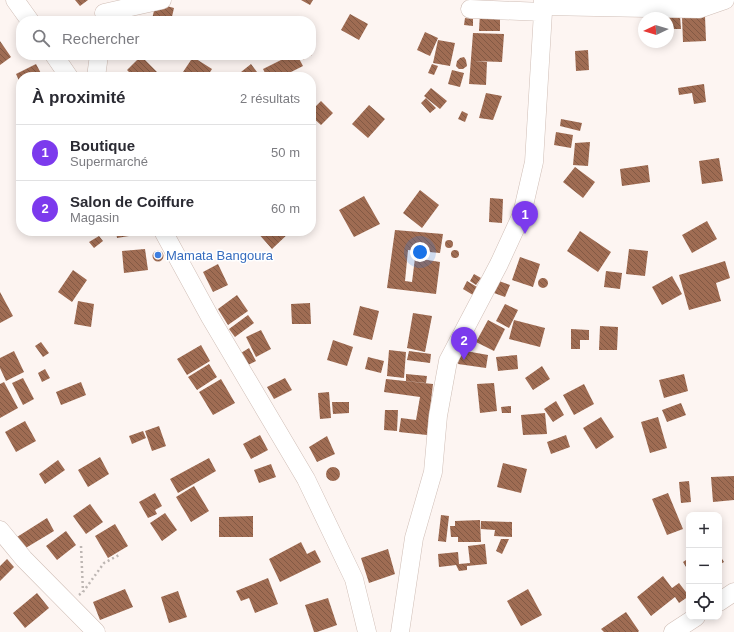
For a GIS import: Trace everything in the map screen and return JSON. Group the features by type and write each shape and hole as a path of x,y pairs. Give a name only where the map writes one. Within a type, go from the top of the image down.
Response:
{"street":[{"path":"105,11 162,0"},
{"path":"470,9 543,6 699,9 725,0"},
{"path":"10,1 25,16"},
{"path":"400,632 414,538 433,472 438,416 448,362 499,264 522,214 534,162 543,6"},
{"path":"57,60 66,72"},
{"path":"97,72 98,60"},
{"path":"167,236 210,317 306,479 354,579 367,632"},
{"path":"0,530 24,558 96,632"},
{"path":"672,632 691,620"}],"path":[{"path":"81,546 83,592"},
{"path":"68,603 83,592 104,563 121,554"}],"building":[{"path":"75,0 88,0 80,6"},
{"path":"301,0 313,0 310,5"},
{"path":"156,3 174,8 172,16 153,16"},
{"path":"125,11 134,16 122,16"},
{"path":"480,13 500,14 500,31 479,31"},
{"path":"350,14 368,24 359,40 341,30"},
{"path":"674,16 680,16 681,29 674,29"},
{"path":"705,16 706,41 683,42 682,17"},
{"path":"465,18 473,19 473,26 464,25"},
{"path":"425,32 438,38 430,56 417,50"},
{"path":"473,33 504,34 502,62 474,61 487,62 486,85 469,84"},
{"path":"438,40 455,43 450,66 433,63"},
{"path":"0,41 11,57 0,65"},
{"path":"588,50 589,70 576,71 575,51"},
{"path":"464,57 467,66 463,69 459,69 456,66 457,61"},
{"path":"137,60 145,60 157,72 129,72 127,70"},
{"path":"191,60 198,60 212,69 210,72 183,72"},
{"path":"281,60 300,60 303,66 291,72 264,72 263,69"},
{"path":"36,64 40,72 20,72"},
{"path":"251,64 257,72 241,72"},
{"path":"432,64 438,66 434,75 428,73"},
{"path":"452,70 464,73 460,87 448,84"},
{"path":"704,84 706,102 694,104 692,93 679,95 678,88"},
{"path":"431,88 447,101 440,109 424,96"},
{"path":"486,93 502,96 493,120 479,118"},
{"path":"426,98 436,108 430,113 421,103"},
{"path":"321,101 333,113 321,125 316,120 316,106"},
{"path":"369,105 385,119 368,138 352,124"},
{"path":"462,111 468,114 465,122 458,119"},
{"path":"561,119 582,123 580,131 560,126"},
{"path":"556,132 573,135 571,148 554,145"},
{"path":"590,142 588,166 573,165 575,143"},
{"path":"719,158 723,181 702,184 699,161"},
{"path":"648,165 650,182 622,186 620,169"},
{"path":"575,167 595,182 583,198 563,182"},
{"path":"420,190 439,205 422,228 403,213"},
{"path":"364,196 380,224 354,237 339,210"},
{"path":"490,198 503,199 502,223 489,222"},
{"path":"707,221 717,239 692,253 682,235"},
{"path":"395,230 443,234 440,253 408,250 405,281 412,282 415,258 440,262 436,294 387,288"},
{"path":"580,231 611,252 598,272 567,251"},
{"path":"99,236 103,241 94,248 89,242"},
{"path":"117,236 129,236 117,238"},
{"path":"261,236 286,236 272,249"},
{"path":"447,240 451,240 453,244 451,248 447,248 445,246 445,242"},
{"path":"145,249 148,270 124,273 122,251"},
{"path":"629,249 648,251 645,276 626,274"},
{"path":"453,250 457,250 459,254 457,258 453,258 451,256 451,252"},
{"path":"156,251 160,251 162,252 162,260 156,261 153,258 153,254"},
{"path":"520,257 540,264 533,287 512,280"},
{"path":"725,261 730,278 716,283 721,301 689,310 679,275"},
{"path":"218,264 228,285 213,292 203,272"},
{"path":"73,270 87,280 72,302 58,292"},
{"path":"606,271 622,273 620,289 604,287"},
{"path":"474,274 481,278 476,285 470,281"},
{"path":"672,276 682,294 662,305 652,287"},
{"path":"543,278 548,283 543,288 538,283"},
{"path":"467,281 477,287 473,295 463,289"},
{"path":"499,281 510,285 505,297 494,293"},
{"path":"0,292 13,316 0,323"},
{"path":"237,295 248,311 228,325 218,309"},
{"path":"78,301 94,304 91,327 74,324"},
{"path":"310,303 311,324 292,324 291,304"},
{"path":"505,304 518,310 509,328 496,321"},
{"path":"360,306 379,311 372,340 353,335"},
{"path":"413,313 432,316 425,352 407,348"},
{"path":"248,315 254,323 235,337 229,329"},
{"path":"488,320 505,329 494,351 476,342"},
{"path":"514,320 545,328 540,347 509,339"},
{"path":"600,326 618,327 617,350 599,350"},
{"path":"571,329 589,330 589,340 580,340 580,349 571,349"},
{"path":"261,330 271,349 256,357 246,337"},
{"path":"333,340 353,347 347,366 327,360"},
{"path":"41,342 49,353 43,357 35,346"},
{"path":"201,345 210,361 187,375 177,359"},
{"path":"249,348 256,361 248,365 241,353"},
{"path":"389,350 406,352 404,378 387,376"},
{"path":"460,350 488,355 486,368 458,364"},
{"path":"14,351 24,372 6,381 0,368 0,358"},
{"path":"409,351 431,354 430,363 407,360"},
{"path":"517,355 518,369 498,371 496,357"},
{"path":"368,357 384,361 381,373 365,369"},
{"path":"209,364 217,377 197,390 188,377"},
{"path":"542,366 550,379 533,390 525,378"},
{"path":"45,369 50,378 42,382 38,373"},
{"path":"406,374 427,376 426,383 406,381"},
{"path":"684,374 688,391 664,398 659,380"},
{"path":"23,378 34,399 23,405 12,383"},
{"path":"285,378 292,390 274,399 267,387"},
{"path":"221,379 235,403 213,415 199,392"},
{"path":"386,379 433,384 427,435 399,432 401,418 416,420 420,397 384,392"},
{"path":"4,382 18,408 0,418 0,384"},
{"path":"81,382 86,395 61,405 56,392"},
{"path":"494,383 497,411 480,413 477,384"},
{"path":"584,384 594,404 574,415 563,395"},
{"path":"329,392 331,418 320,419 318,393"},
{"path":"556,401 564,415 553,422 544,409"},
{"path":"332,402 349,402 349,413 333,414"},
{"path":"681,403 686,415 667,422 662,410"},
{"path":"511,406 511,413 502,413 501,407"},
{"path":"385,410 398,410 397,431 384,430"},
{"path":"545,413 547,434 523,435 521,415"},
{"path":"601,417 614,437 596,449 583,428"},
{"path":"658,417 667,448 650,453 641,422"},
{"path":"25,421 36,441 16,452 5,432"},
{"path":"159,426 166,446 152,451 145,431"},
{"path":"143,431 146,438 132,444 129,436"},
{"path":"260,435 268,450 251,459 243,444"},
{"path":"566,435 570,447 551,454 547,442"},
{"path":"327,436 335,454 317,462 309,447"},
{"path":"100,457 109,474 88,487 78,470"},
{"path":"209,458 216,471 178,493 170,479"},
{"path":"58,460 65,470 45,484 39,474"},
{"path":"503,463 527,469 521,493 497,487"},
{"path":"271,464 276,477 259,483 254,470"},
{"path":"333,467 338,469 340,474 338,479 333,481 328,479 326,474 328,469"},
{"path":"734,476 734,500 713,502 711,477"},
{"path":"689,481 691,502 681,503 679,482"},
{"path":"194,486 209,511 191,522 176,497"},
{"path":"155,493 162,506 155,510 157,514 148,518 139,502"},
{"path":"668,493 683,529 667,535 652,499"},
{"path":"90,504 103,522 86,534 73,516"},
{"path":"165,513 177,530 162,541 150,523"},
{"path":"441,515 449,516 446,542 438,541"},
{"path":"253,516 253,537 219,537 219,517"},
{"path":"47,518 54,531 24,549 17,537"},
{"path":"480,520 481,542 458,542 458,537 451,537 450,526 455,526 455,521"},
{"path":"481,521 512,522 512,537 494,536 495,530 481,529"},
{"path":"115,524 128,546 108,558 95,536"},
{"path":"66,531 76,545 57,560 46,546"},
{"path":"501,539 509,539 502,554 496,551"},
{"path":"301,542 307,554 315,550 321,562 280,582 269,559"},
{"path":"485,544 487,564 467,566 467,570 459,571 456,565 439,567 438,554 458,552 459,564 470,563 468,546"},
{"path":"388,549 395,574 369,583 361,558"},
{"path":"7,559 14,567 0,581 0,566"},
{"path":"686,560 686,567 683,562"},
{"path":"663,576 672,588 679,583 686,592 686,598 679,603 675,597 651,616 637,597"},
{"path":"268,578 278,604 255,613 249,598 241,601 236,591"},
{"path":"125,589 133,607 100,620 93,602"},
{"path":"528,589 542,615 521,626 507,601"},
{"path":"178,591 187,617 169,623 161,597"},
{"path":"37,593 49,608 25,628 13,613"},
{"path":"328,598 337,625 314,632 305,605"},
{"path":"626,612 639,631 638,632 604,632 601,629"}],"place":[{"name":"Boutique","path":"525,234"},
{"name":"Mamata Bangoura","path":"158,255"},
{"name":"Salon de Coiffure","path":"464,360"}]}
